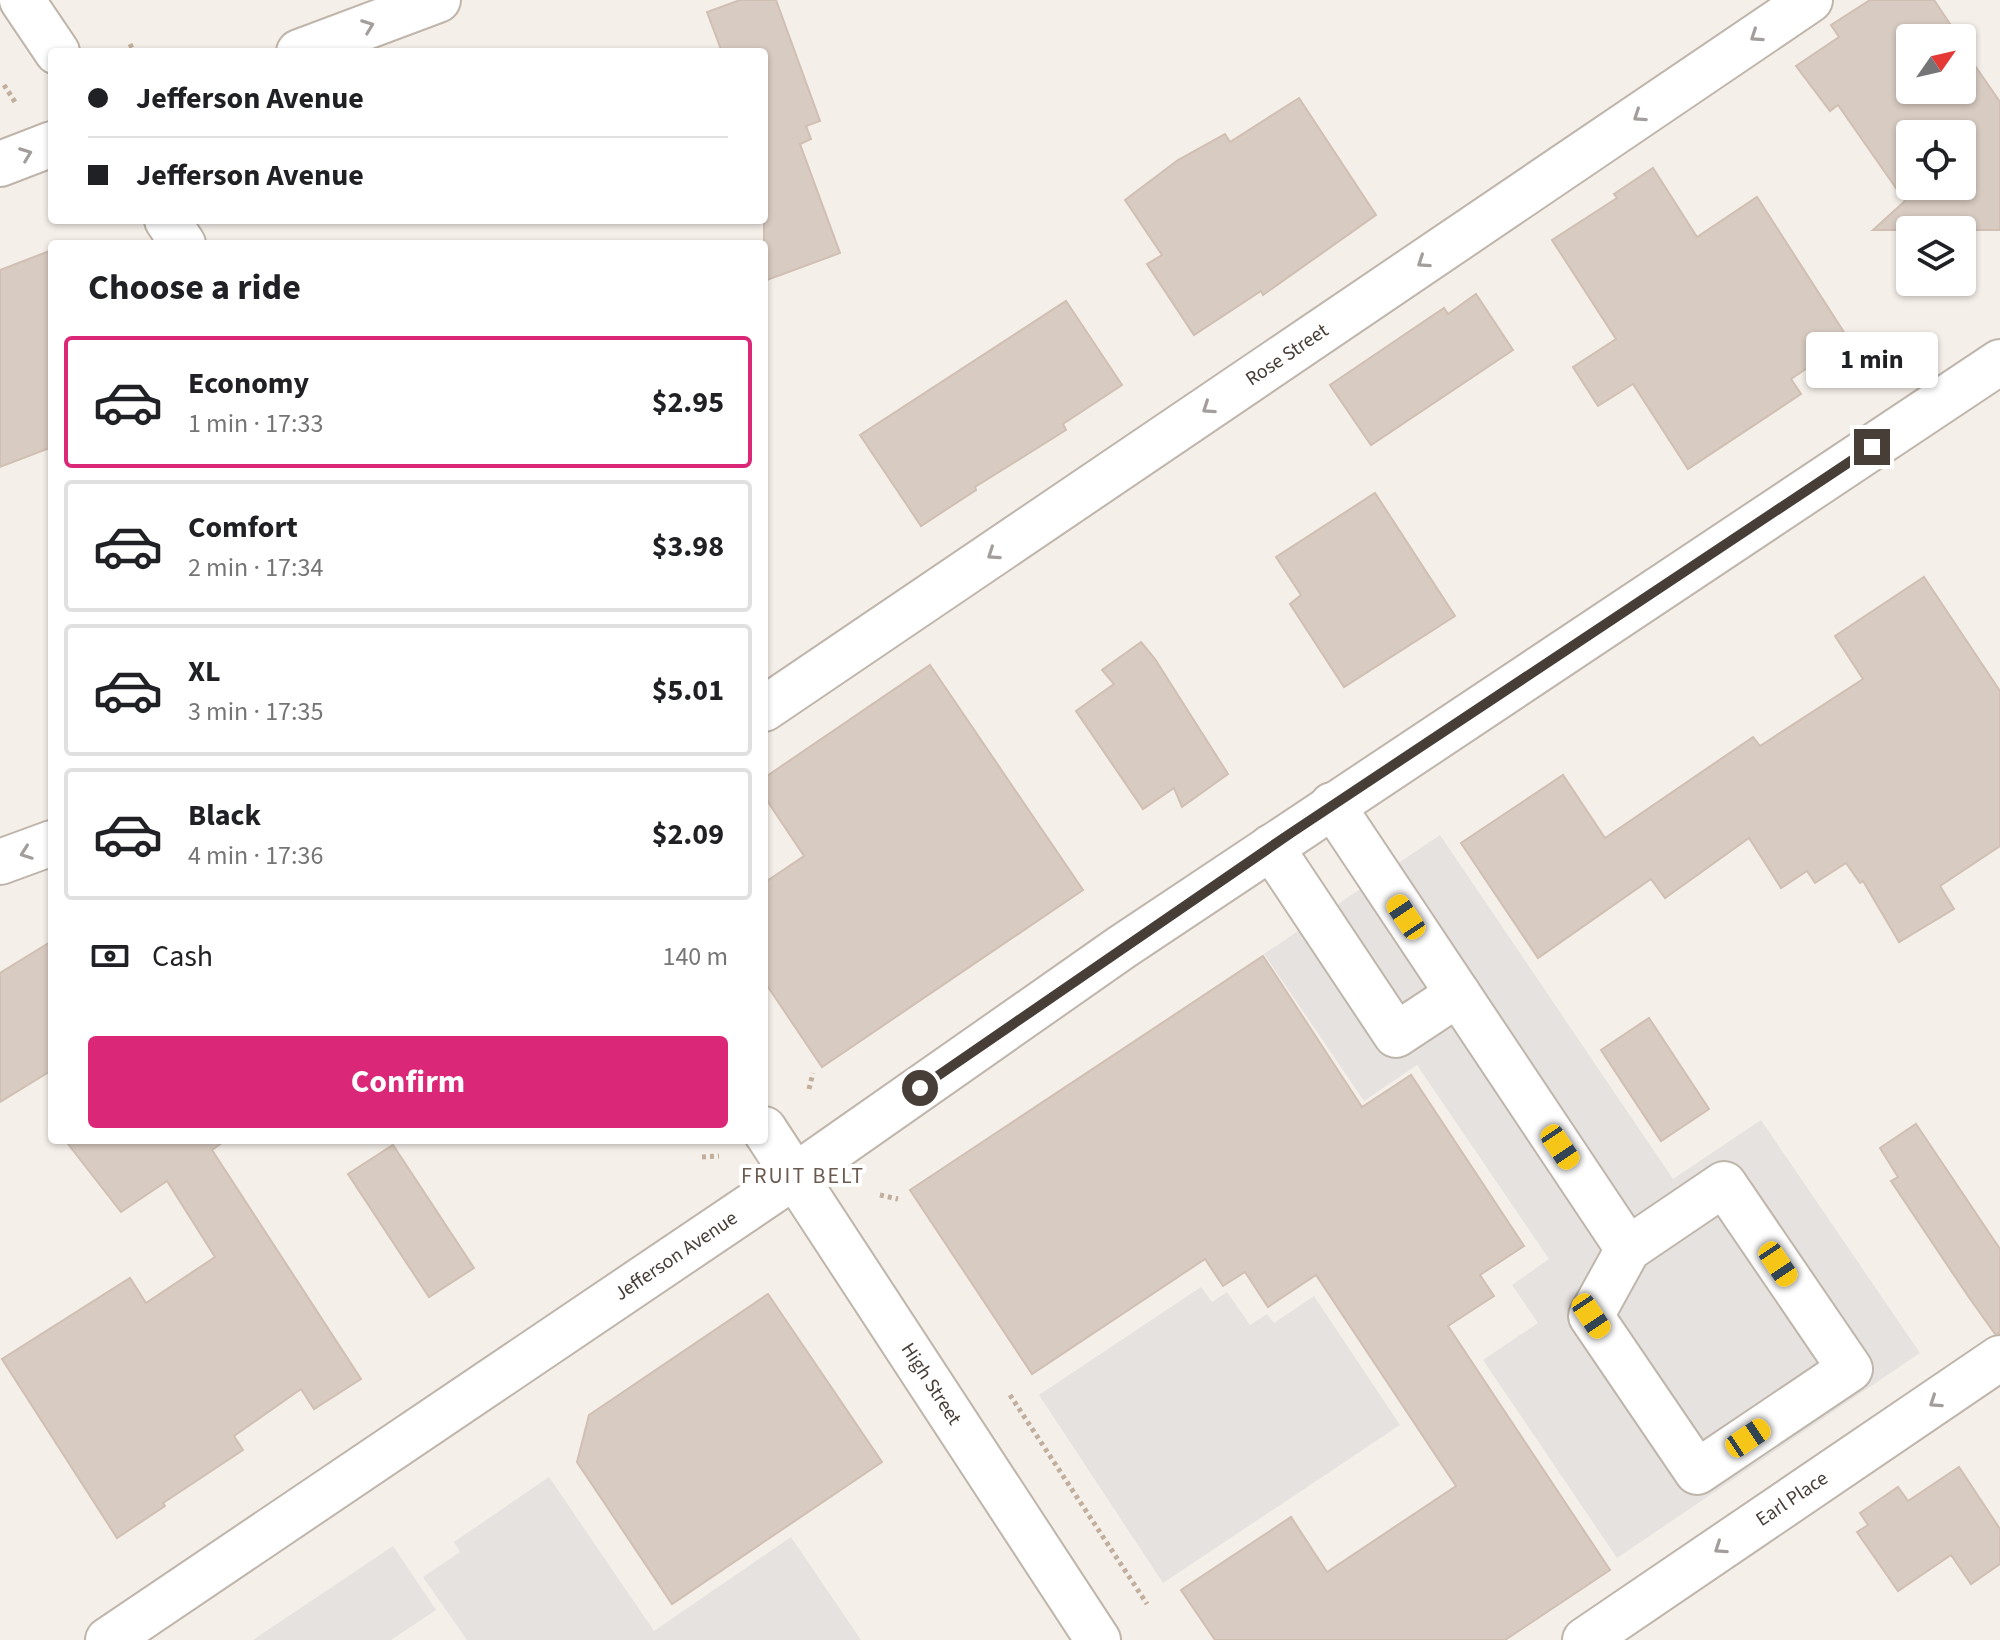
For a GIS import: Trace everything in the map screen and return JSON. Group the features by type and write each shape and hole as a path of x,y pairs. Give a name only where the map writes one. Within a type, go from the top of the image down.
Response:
{"street":[{"path":"22,0 54,48"},
{"path":"310,48 438,0"},
{"name":"Rose Street","path":"768,706 1810,0"},
{"path":"0,164 48,146"},
{"name":"Jefferson Avenue","path":"108,1640 795,1176 1122,947 1332,805 2000,362"},
{"path":"1332,805 1628,1249"},
{"path":"0,862 48,844"},
{"path":"1271,847 1396,1035 1458,994"},
{"name":"High Street","path":"768,1135 1098,1640"},
{"path":"1724,1184 1850,1369 1697,1472 1591,1316 1628,1249 1724,1184"},
{"name":"Earl Place","path":"1585,1640 2000,1358"}],"path":[{"path":"130,44 132,48"},
{"path":"4,85 18,106"},
{"path":"809,1089 813,1073"},
{"path":"702,1157 719,1156"},
{"path":"880,1195 898,1199"},
{"path":"1010,1395 1147,1604"}],"shaded area":[{"path":"1440,835 1673,1179 1761,1120 1920,1353 1617,1558 1483,1360 1538,1323 1512,1285 1549,1259 1417,1065 1364,1101 1264,954"},
{"path":"1201,1287 1212,1302 1227,1292 1250,1325 1267,1314 1274,1323 1314,1296 1400,1425 1163,1583 1039,1395"},
{"path":"549,1477 654,1631 791,1537 861,1640 467,1640 423,1577 460,1552 454,1542"},
{"path":"393,1546 436,1610 391,1640 253,1640"}],"building":[{"path":"740,0 776,0 820,121 806,126 811,139 800,144 840,253 768,280 768,240 764,240 764,224 768,224 768,48 720,48 707,12"},
{"path":"1870,0 1934,0 1950,24 1896,24 1896,104 1976,104 1976,67 2000,102 2000,230 1976,230 1976,216 1896,216 1896,230 1873,230 1904,200 1976,200 1976,120 1896,120 1896,188 1838,105 1830,111 1796,66 1839,37 1831,25"},
{"path":"1299,98 1376,215 1263,295 1261,291 1194,335 1147,264 1162,255 1125,200 1178,160 1225,134 1230,142"},
{"path":"1653,168 1697,237 1757,197 1849,340 1791,379 1801,394 1688,469 1633,384 1598,406 1573,367 1616,339 1552,240 1617,198 1614,194"},
{"path":"48,252 48,449 0,467 0,270"},
{"path":"1476,294 1513,350 1371,445 1330,385 1444,308 1448,314"},
{"path":"1066,301 1122,385 1063,424 1066,430 975,487 976,490 921,526 860,435"},
{"path":"1375,493 1455,616 1344,687 1290,604 1301,595 1276,557"},
{"path":"1924,577 2000,691 2000,846 1940,886 1954,909 1899,942 1863,881 1860,883 1846,863 1815,883 1807,871 1781,888 1749,838 1665,898 1651,879 1538,958 1461,843 1563,775 1605,838 1753,737 1760,746 1863,679 1835,636"},
{"path":"1141,642 1228,774 1182,807 1174,788 1143,809 1076,711 1114,684 1102,670"},
{"path":"930,665 1083,890 822,1067 768,987 768,880 804,856 768,802 768,775"},
{"path":"48,943 48,1072 0,1102 0,973"},
{"path":"1263,956 1362,1107 1411,1075 1524,1246 1480,1275 1494,1296 1448,1326 1610,1570 1505,1640 1215,1640 1181,1590 1291,1517 1327,1572 1456,1486 1316,1275 1268,1307 1245,1272 1223,1286 1205,1259 1032,1374 910,1190"},
{"path":"1649,1018 1709,1109 1661,1141 1601,1050"},
{"path":"1916,1124 2000,1249 2000,1333 1995,1334 1891,1181 1898,1177 1880,1148"},
{"path":"68,1144 220,1144 212,1150 361,1379 314,1409 301,1389 234,1436 243,1450 117,1538 2,1359 130,1278 146,1303 215,1257 167,1181 121,1212"},
{"path":"393,1145 474,1268 429,1297 348,1174"},
{"path":"768,1294 882,1462 672,1604 577,1462 589,1415"},
{"path":"1959,1467 2000,1529 2000,1564 1971,1584 1951,1555 1898,1591 1857,1532 1868,1525 1860,1513 1898,1487 1908,1501"}],"district":[{"name":"FRUIT BELT","path":"803,1176"}],"route":[{"path":"920,1088 1291,833 1872,447"}]}
